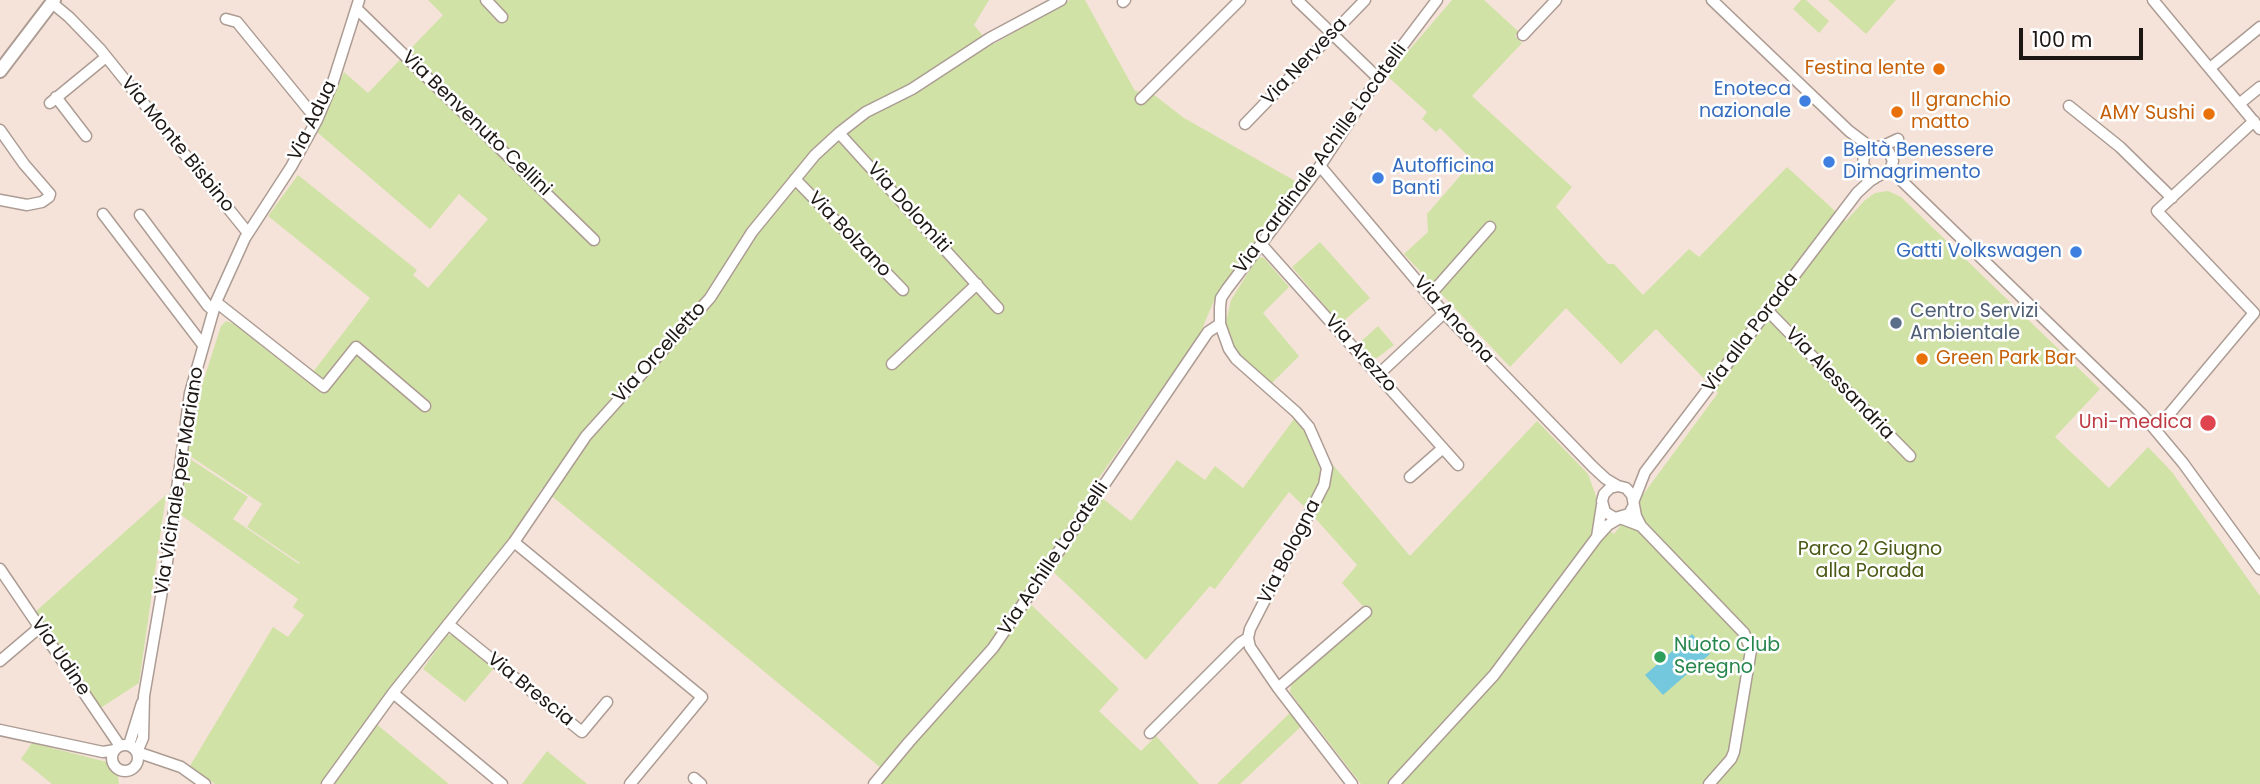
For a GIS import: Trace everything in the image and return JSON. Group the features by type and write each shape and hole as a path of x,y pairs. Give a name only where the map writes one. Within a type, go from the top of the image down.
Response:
{"main road":[{"path":"0,71 52,1"}],"street":[{"path":"486,0 502,17"},
{"name":"Via Orcelletto","path":"327,784 393,693 514,542 586,436 710,298 752,232 794,179 839,133 866,112 912,89 990,38 1061,0"},
{"path":"1141,99 1240,0"},
{"path":"1297,0 1378,78"},
{"name":"Via Nervesa","path":"1245,124 1365,0"},
{"name":"Via Cardinale Achille Locatelli","path":"1220,324 1221,298 1320,166 1378,78 1437,0"},
{"path":"1523,35 1556,0"},
{"path":"2153,0 2257,125 2157,211 2254,313 2156,430"},
{"name":"Via Monte Bisbino","path":"52,1 106,57 248,233"},
{"path":"1720,3 1849,131 1862,142 1878,147 1892,161 1902,181 2156,430 2260,569"},
{"name":"Via Adua","path":"248,233 291,167 317,120 333,82 358,4"},
{"name":"Via Benvenuto Cellini","path":"358,4 594,240"},
{"path":"226,19 237,22 317,120"},
{"path":"2210,68 2260,27"},
{"path":"86,136 53,100 106,57"},
{"path":"2239,104 2260,87"},
{"path":"2069,106 2120,147 2172,198"},
{"path":"0,130 50,194 42,202 27,205 0,200"},
{"path":"1849,131 1859,146 1863,163 1869,173 1902,181"},
{"name":"Via Dolomiti","path":"839,133 998,308"},
{"path":"1863,163 1867,151 1898,139 1892,161 1880,176"},
{"name":"Via alla Porada","path":"1857,193 1863,163"},
{"name":"Via Ancona","path":"1320,166 1444,313 1593,467 1606,479 1620,486"},
{"name":"Via alla Porada","path":"1634,502 1645,472 1857,193 1880,176"},
{"name":"Via Bolzano","path":"794,179 903,290"},
{"path":"103,214 203,345"},
{"path":"140,215 208,306 215,306 324,387 356,347 425,407"},
{"path":"1430,295 1490,228"},
{"name":"Via Vicinale per Mariano","path":"112,761 139,732 167,562 184,426 215,306 248,233"},
{"name":"Via Arezzo","path":"1261,244 1458,465"},
{"path":"892,364 977,284"},
{"name":"Via Alessandria","path":"1768,311 1910,456"},
{"path":"1379,374 1444,313"},
{"name":"Via Bologna","path":"1220,324 1224,338 1236,359 1296,412 1309,427 1327,467 1324,485 1250,629 1248,638"},
{"name":"Via Achille Locatelli","path":"874,784 993,648 1208,332 1220,324"},
{"path":"1410,477 1443,448"},
{"name":"Via Ancona","path":"1593,467 1602,501"},
{"name":"Via alla Porada","path":"1620,486 1645,472"},
{"path":"1597,537 1602,501 1609,488 1620,486 1630,491 1641,526"},
{"path":"1602,501 1608,515 1641,526 1744,633 1751,650 1741,724 1721,784"},
{"path":"1394,784 1494,675 1608,524 1629,514 1634,502"},
{"path":"514,542 702,696 630,784"},
{"name":"Via Udine","path":"0,569 125,748"},
{"path":"1279,688 1366,612"},
{"name":"Via Brescia","path":"448,624 582,732 607,702"},
{"path":"0,661 40,626"},
{"path":"1150,733 1248,638 1254,653 1352,784"},
{"path":"393,693 502,784"},
{"path":"0,730 94,750 108,752 125,748 162,759 205,784"},
{"path":"139,732 162,759"},
{"path":"124,783 129,768 125,748"},
{"path":"94,750 129,768 162,759"},
{"path":"1709,784 1731,759"}],"green space":[{"name":"Parco 2 Giugno alla Porada","path":"428,0 989,0 974,25 988,42 994,44 1070,0 1085,0 1135,91 1153,94 1184,118 1297,182 1216,296 1199,336 1091,489 1131,521 1177,460 1205,480 1215,466 1243,488 1294,419 1410,556 1537,421 1588,474 1596,496 1595,520 1614,534 1718,393 1656,329 1621,364 1566,308 1510,367 1404,254 1428,232 1427,214 1473,161 1440,128 1436,132 1422,119 1427,112 1387,76 1452,0 1484,0 1519,32 1515,36 1522,43 1472,96 1572,187 1556,207 1608,264 1614,264 1643,295 1689,249 1699,257 1787,167 1846,221 1875,193 1888,191 1901,197 2100,389 2055,437 2109,488 2148,447 2172,472 2260,596 2260,784 1361,784 1310,718 1240,784 1217,784 1299,704 1290,692 1291,685 1370,614 1342,583 1357,565 1289,492 1215,589 1210,586 1146,660 1044,563 1022,596 1119,689 1099,711 1141,751 1156,736 1199,784 868,784 881,768 542,488 509,542 369,718 449,784 215,784 190,766 273,627 288,637 304,615 293,607 298,599 178,513 187,457 248,497 233,519 300,563 247,527 262,504 187,454 202,385 221,326 226,321 234,324 306,381 370,298 268,216 298,175 417,270 413,275 428,288 488,219 459,194 430,229 317,132 344,72 368,93 443,15"},
{"path":"1801,0 1806,0 1829,21 1819,33 1793,9"},
{"path":"1828,0 1896,0 1866,34"},
{"path":"1320,242 1370,298 1340,324 1292,267"},
{"path":"1258,257 1264,258 1289,287 1263,313 1299,356 1272,383 1245,361 1232,346 1226,322 1231,300"},
{"path":"1378,326 1394,345 1377,358 1371,358 1358,344"},
{"path":"166,495 139,683 99,709 34,613"},
{"path":"447,635 455,635 495,667 465,702 423,669"},
{"path":"32,743 111,763 118,775 119,784 52,784 21,759"},
{"path":"547,751 587,784 522,784"}],"water":[{"path":"1692,634 1710,654 1663,695 1645,675"}],"place":[{"name":"Festina lente","path":"1939,69"},
{"name":"Enoteca nazionale","path":"1805,101"},
{"name":"Il granchio matto","path":"1897,112"},
{"name":"AMY Sushi","path":"2209,114"},
{"name":"Beltà Benessere Dimagrimento","path":"1829,162"},
{"name":"Autofficina Banti","path":"1378,178"},
{"name":"Gatti Volkswagen","path":"2076,252"},
{"name":"Centro Servizi Ambientale","path":"1896,323"},
{"name":"Green Park Bar","path":"1922,359"},
{"name":"Uni-medica","path":"2208,423"},
{"name":"Nuoto Club Seregno","path":"1660,657"}]}
